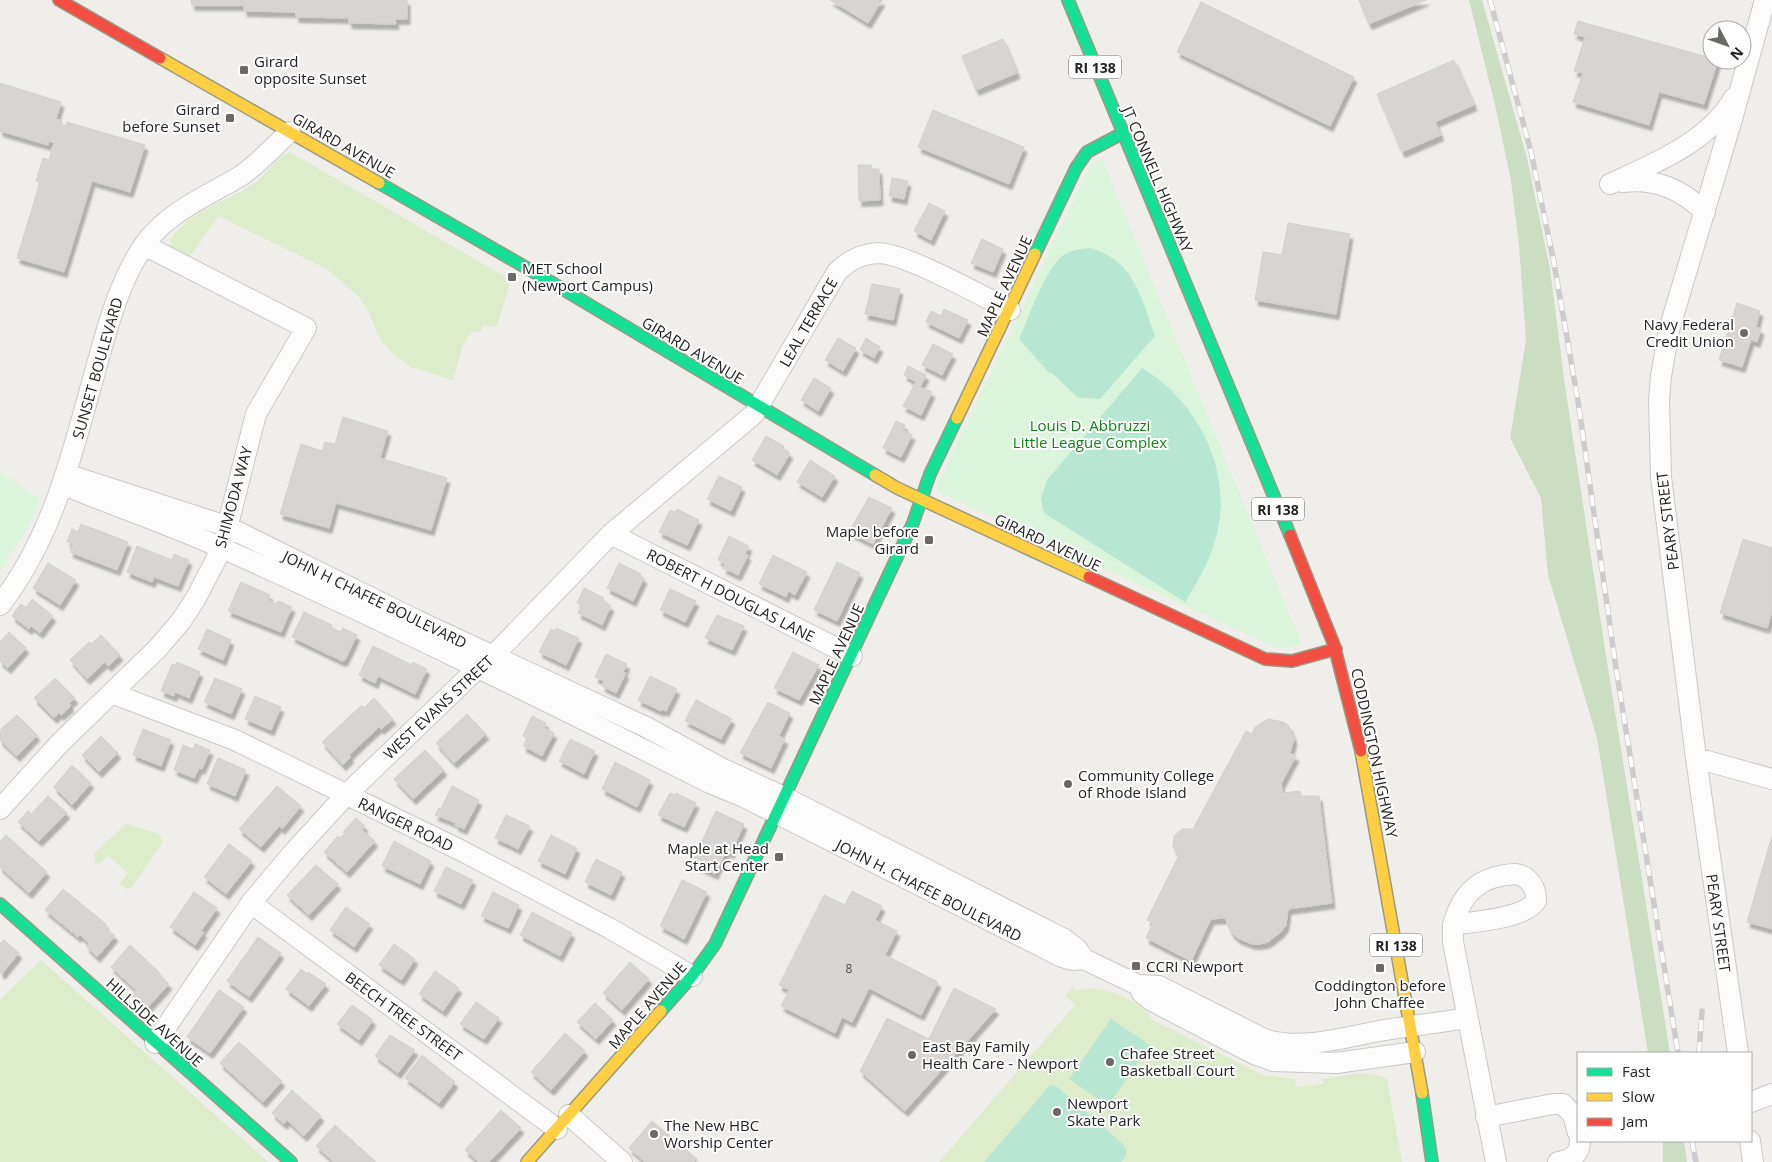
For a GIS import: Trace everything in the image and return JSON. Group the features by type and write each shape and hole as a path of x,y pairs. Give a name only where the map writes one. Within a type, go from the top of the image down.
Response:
{"main road":[{"name":"GIRARD AVENUE","path":"59,0 539,275 759,407 921,500 1265,659 1291,662 1336,648"},
{"name":"JT CONNELL HIGHWAY","path":"1068,0 1221,370"},
{"name":"MAPLE AVENUE","path":"527,1162 709,955 722,932 852,656 913,523 930,474 1010,310 1078,163 1090,150 1123,133"},
{"name":"CODDINGTON HIGHWAY","path":"1221,370 1336,648 1354,713 1411,1028 1432,1162"},
{"name":"HILLSIDE AVENUE","path":"0,904 291,1162"}],"street":[{"name":"PEARY STREET","path":"1738,1052 1696,758 1661,476 1659,425 1661,376 1669,330 1705,212 1765,0"},
{"path":"1705,212 1687,196 1670,186 1641,181 1610,184 1648,166 1695,139 1721,116 1741,84"},
{"name":"SUNSET BOULEVARD","path":"0,605 20,575 49,523 64,479 116,298 144,246 175,214 244,174 290,132"},
{"name":"SHIMODA WAY","path":"0,809 60,743 158,648 181,620 222,548 226,526 256,414 306,328 144,246"},
{"name":"LEAL TERRACE","path":"759,407 837,272 847,262 860,256 879,253 903,259 1010,310"},
{"name":"WEST EVANS STREET","path":"155,1043 251,903 346,795 486,662 611,534 749,419 759,407"},
{"name":"JOHN H CHAFEE BOULEVARD","path":"64,479 226,526 486,662"},
{"name":"JOHN H CHAFEE BOULEVARD","path":"64,479 486,662 646,727 721,768 781,805"},
{"name":"ROBERT H DOUGLAS LANE","path":"611,534 852,656"},
{"name":"RANGER ROAD","path":"111,693 236,740 471,856 618,933 692,976"},
{"path":"1696,758 1772,779"},
{"name":"JOHN H. CHAFEE BOULEVARD","path":"781,805 1064,939 1077,949 1084,959 1138,985 1159,986 1258,1037 1280,1043 1325,1042 1467,1018"},
{"name":"BEECH TREE STREET","path":"251,903 622,1162"},
{"path":"1454,925 1453,942 1496,1162"},
{"name":"JOHN H. CHAFEE BOULEVARD","path":"1138,985 1142,993 1152,1001 1254,1054 1274,1061 1336,1063 1415,1052"},
{"path":"1752,1102 1772,1094"},
{"path":"1486,1117 1553,1104 1563,1104 1574,1115 1577,1128"},
{"path":"1558,1162 1574,1156 1579,1148 1580,1142"},
{"path":"1750,1142 1753,1162"}],"green space":[{"path":"1469,0 1482,0 1527,158 1550,269 1565,386 1607,662 1670,1052 1648,1052 1597,738 1548,575 1541,498 1510,438 1526,340 1519,245 1511,181 1496,109"},
{"path":"290,152 511,280 497,327 483,325 481,331 471,332 463,345 453,380 410,367 389,350 381,341 366,307 358,296 327,269 218,216 189,258 171,250 168,245 171,244 170,240 188,221 256,182 276,161"},
{"name":"Louis D. Abbruzzi Little League Complex","path":"1102,159 1301,643 1292,647 1276,648 939,492 936,488 1091,164"},
{"path":"1090,248 1117,261 1126,271 1140,294 1155,336 1100,399 1077,397 1052,373 1049,373 1019,339 1045,281 1058,261 1070,252"},
{"path":"1142,368 1162,382 1180,399 1195,419 1207,441 1215,464 1220,488 1220,512 1216,537 1203,571 1185,602 1044,513 1041,499 1047,480"},
{"path":"0,472 40,499 28,527 0,571"},
{"path":"126,824 157,833 161,837 162,843 131,888 127,889 119,884 128,873 108,856 99,864 95,863 94,853"},
{"path":"41,960 268,1162 0,1162 0,1000"},
{"path":"1073,987 1076,991 1083,989 1101,990 1128,999 1143,1008 1152,1020 1263,1075 1295,1079 1296,1087 1322,1084 1324,1079 1356,1074 1372,1074 1387,1079 1402,1162 1121,1162 1123,1160 1122,1143 1055,1085 1050,1085 984,1162 939,1162 1075,1005 1065,996"},
{"name":"Chafee Street Basketball Court","path":"1111,1019 1150,1045 1108,1106 1069,1079"},
{"name":"Newport Skate Park","path":"1050,1085 1055,1085 1122,1143 1126,1150 1126,1155 1121,1162 984,1162"},
{"path":"1663,1142 1684,1142 1687,1162 1663,1162"}],"building":[{"path":"191,0 407,0 407,19 395,19 396,24 349,23 349,18 296,17 296,12 244,11 244,5 192,5"},
{"path":"830,0 882,0 868,23"},
{"path":"1359,0 1426,0 1369,24"},
{"path":"1201,2 1354,77 1330,126 1177,52"},
{"path":"1578,21 1702,56 1702,70 1715,70 1704,104 1659,92 1649,125 1573,102 1583,73 1574,71 1585,37 1574,34"},
{"path":"1003,39 1017,73 976,90 962,56"},
{"path":"1454,60 1474,105 1435,122 1441,135 1402,152 1377,94"},
{"path":"0,83 61,102 56,119 62,121 61,125 66,126 67,122 145,145 130,192 92,181 64,272 17,258 40,182 36,181 43,158 49,160 54,143 49,141 48,145 0,131"},
{"path":"933,110 1024,147 1009,184 918,147"},
{"path":"858,165 871,165 872,169 879,169 880,200 859,201"},
{"path":"892,178 908,181 904,199 889,196"},
{"path":"929,203 945,211 931,240 914,231"},
{"path":"1288,223 1350,234 1336,314 1255,300 1263,252 1282,255"},
{"path":"982,239 1003,249 993,272 971,263"},
{"path":"872,284 900,289 893,320 865,314"},
{"path":"1737,303 1760,311 1756,327 1761,329 1757,342 1751,340 1742,367 1719,360"},
{"path":"944,309 968,320 959,338 926,322 931,311 941,316"},
{"path":"838,338 856,348 843,371 825,360"},
{"path":"866,338 880,347 874,358 860,350"},
{"path":"933,344 953,354 942,375 922,365"},
{"path":"908,366 926,375 920,387 932,392 921,415 903,406 916,382 904,375"},
{"path":"814,378 831,388 818,411 801,400"},
{"path":"343,417 388,431 380,458 447,478 431,530 336,503 329,528 280,514 301,444 322,451 325,442 335,444"},
{"path":"896,421 905,425 903,430 912,435 901,457 883,448"},
{"path":"766,436 784,446 783,449 790,453 777,475 752,460"},
{"path":"810,460 835,476 822,497 797,482"},
{"path":"719,476 742,487 731,511 707,499"},
{"path":"869,497 892,508 873,544 849,532"},
{"path":"677,509 699,520 687,545 659,532 670,510 675,512"},
{"path":"81,524 128,542 117,570 70,552 73,544 67,542 72,529 78,532"},
{"path":"729,536 749,546 745,554 748,555 738,575 723,568 725,564 718,560"},
{"path":"1743,539 1772,548 1772,611 1767,628 1720,613"},
{"path":"137,546 172,560 174,554 189,560 178,586 154,577 152,582 127,572"},
{"path":"773,555 807,572 795,595 788,591 786,597 759,584"},
{"path":"837,562 860,573 837,621 814,610"},
{"path":"48,563 76,580 60,605 33,588"},
{"path":"619,563 641,574 640,576 644,578 633,601 607,588"},
{"path":"241,582 270,595 268,600 277,604 278,601 292,607 281,632 228,611"},
{"path":"584,588 604,598 602,601 611,606 602,625 578,613 582,605 577,603"},
{"path":"670,589 696,601 685,622 660,610"},
{"path":"32,599 53,616 40,633 31,626 29,629 12,616 21,604 26,608"},
{"path":"304,612 332,625 331,628 341,632 343,628 357,635 345,660 342,661 292,637"},
{"path":"717,615 744,626 732,650 705,638"},
{"path":"556,628 579,638 566,665 539,652 551,629 555,631"},
{"path":"207,629 231,640 223,660 198,649"},
{"path":"9,632 26,648 8,668 0,661 0,642"},
{"path":"101,635 120,655 108,666 105,662 87,679 70,660 89,642 91,644"},
{"path":"373,646 412,665 413,662 427,669 415,694 378,676 375,683 359,675"},
{"path":"793,652 819,665 799,700 774,688"},
{"path":"606,654 627,664 623,672 626,673 616,693 602,686 604,681 595,677"},
{"path":"177,662 200,672 189,698 175,692 174,696 161,691 172,664 175,665"},
{"path":"650,676 677,689 666,711 662,709 661,711 638,700"},
{"path":"55,678 75,698 69,703 71,706 61,715 59,713 54,718 34,698"},
{"path":"215,678 242,689 231,714 204,702"},
{"path":"255,696 281,707 271,730 245,719"},
{"path":"374,698 393,719 381,729 379,727 349,755 351,757 343,765 322,742 362,705 364,708"},
{"path":"696,700 732,719 721,739 685,721"},
{"path":"768,702 790,713 779,736 785,739 771,768 740,753"},
{"path":"467,714 486,734 454,763 436,743"},
{"path":"17,715 37,735 17,756 0,740 1,729"},
{"path":"532,716 546,723 544,728 554,733 542,756 523,746 527,738 523,736"},
{"path":"1268,719 1283,722 1289,726 1294,739 1290,753 1296,756 1281,784 1283,793 1300,791 1301,796 1319,796 1332,903 1288,909 1286,925 1281,932 1268,942 1260,944 1252,944 1237,938 1231,932 1225,918 1211,919 1191,961 1146,938 1153,923 1147,920 1179,855 1173,847 1174,836 1182,829 1193,829 1246,731 1252,734 1255,727"},
{"path":"143,729 171,740 161,766 133,755"},
{"path":"101,736 118,753 99,772 82,755"},
{"path":"570,739 595,751 584,774 559,761"},
{"path":"195,744 210,750 202,769 199,768 194,778 174,770 183,745 193,749"},
{"path":"425,750 444,770 413,799 394,779"},
{"path":"218,758 246,770 235,796 207,784"},
{"path":"615,762 650,780 637,807 602,789"},
{"path":"72,765 91,783 72,805 54,787"},
{"path":"277,786 301,806 282,829 279,826 261,847 239,829"},
{"path":"452,786 479,800 464,829 455,825 456,823 435,815 439,808 441,809"},
{"path":"670,793 675,795 676,793 696,803 684,827 658,815"},
{"path":"48,796 67,813 39,841 18,822 28,811 31,814"},
{"path":"716,811 744,824 731,853 726,851 715,874 692,863"},
{"path":"506,815 530,826 518,849 495,838"},
{"path":"356,818 365,826 362,830 375,841 347,872 324,852 338,836 340,838 345,833 343,832"},
{"path":"6,835 47,872 29,893 0,867 0,842"},
{"path":"551,835 577,848 565,874 538,861"},
{"path":"1772,836 1772,929 1747,922"},
{"path":"394,841 431,861 420,884 382,866"},
{"path":"229,844 252,861 226,894 204,877"},
{"path":"596,859 622,872 611,895 585,882"},
{"path":"316,865 338,884 309,915 287,895"},
{"path":"446,867 473,880 461,904 434,891"},
{"path":"682,880 707,892 684,939 660,926"},
{"path":"63,889 106,924 104,926 115,936 97,957 86,946 89,943 80,935 78,937 45,910"},
{"path":"852,891 882,906 875,920 897,931 885,955 938,982 921,1015 869,988 852,1022 842,1017 835,1033 781,1006 789,990 779,985 824,895 845,905"},
{"path":"194,892 217,908 201,931 204,932 195,945 170,927"},
{"path":"493,892 519,905 508,928 481,916"},
{"path":"346,907 370,924 354,947 330,930"},
{"path":"532,912 572,933 560,956 520,935"},
{"path":"258,937 281,953 249,997 227,981"},
{"path":"4,940 19,953 2,974 0,972 0,944"},
{"path":"394,944 415,959 401,980 379,965"},
{"path":"130,945 169,984 147,1008 132,995 136,990 111,967"},
{"path":"630,962 649,979 622,1010 603,993"},
{"path":"301,969 326,984 309,1006 286,989"},
{"path":"435,971 459,988 443,1011 419,994"},
{"name":"East Bay Family Health Care - Newport","path":"954,988 996,1009 905,1111 860,1071 887,1018 929,1039"},
{"path":"219,990 244,1007 210,1053 187,1037"},
{"path":"476,1002 499,1018 484,1039 460,1024"},
{"path":"595,1003 613,1020 596,1039 577,1022"},
{"path":"352,1005 373,1020 359,1040 337,1024"},
{"path":"565,1033 585,1051 551,1090 531,1072"},
{"path":"390,1035 415,1050 398,1073 375,1056"},
{"path":"239,1042 282,1081 263,1102 220,1063"},
{"path":"422,1055 455,1082 439,1103 405,1078"},
{"path":"292,1090 321,1116 304,1136 287,1120 284,1124 272,1113"},
{"path":"501,1110 521,1128 489,1162 479,1162 465,1150"},
{"name":"The New HBC Worship Center","path":"652,1121 697,1159 694,1162 645,1162 629,1148"},
{"path":"335,1125 376,1162 334,1162 316,1146"}],"railway":[{"path":"1490,0 1531,152 1554,263 1578,401 1616,668 1678,1052"},
{"path":"1699,1052 1702,1011"},
{"path":"1692,1142 1696,1162"}],"traffic: fast":[{"path":"1068,0 1290,535"},
{"path":"1035,254 1076,168 1087,152 1123,133"},
{"path":"379,183 539,275 875,475"},
{"path":"661,1011 692,976 715,944 913,523 930,474 957,418"},
{"path":"0,904 291,1162"},
{"path":"1422,1093 1432,1162"}],"traffic: slow":[{"path":"160,58 379,183"},
{"path":"957,418 1035,254"},
{"path":"875,475 897,488 1089,577"},
{"path":"1361,751 1422,1093"},
{"path":"527,1162 661,1011"}],"traffic: jam":[{"path":"59,0 160,58"},
{"path":"1290,535 1334,645 1361,751"},
{"path":"1089,577 1265,659 1292,661 1336,649"}],"place":[{"name":"Girard opposite Sunset","path":"244,70"},
{"name":"Girard before Sunset","path":"230,118"},
{"name":"MET School (Newport Campus)","path":"512,277"},
{"name":"Navy Federal Credit Union","path":"1744,333"},
{"name":"Maple before Girard","path":"929,540"},
{"name":"Community College of Rhode Island","path":"1068,784"},
{"name":"Maple at Head Start Center","path":"779,857"},
{"name":"CCRI Newport","path":"1136,966"},
{"name":"Coddington before John Chaffee","path":"1380,968"},
{"name":"East Bay Family Health Care - Newport","path":"912,1055"},
{"name":"Chafee Street Basketball Court","path":"1110,1062"},
{"name":"Newport Skate Park","path":"1057,1112"},
{"name":"The New HBC Worship Center","path":"654,1134"}]}
